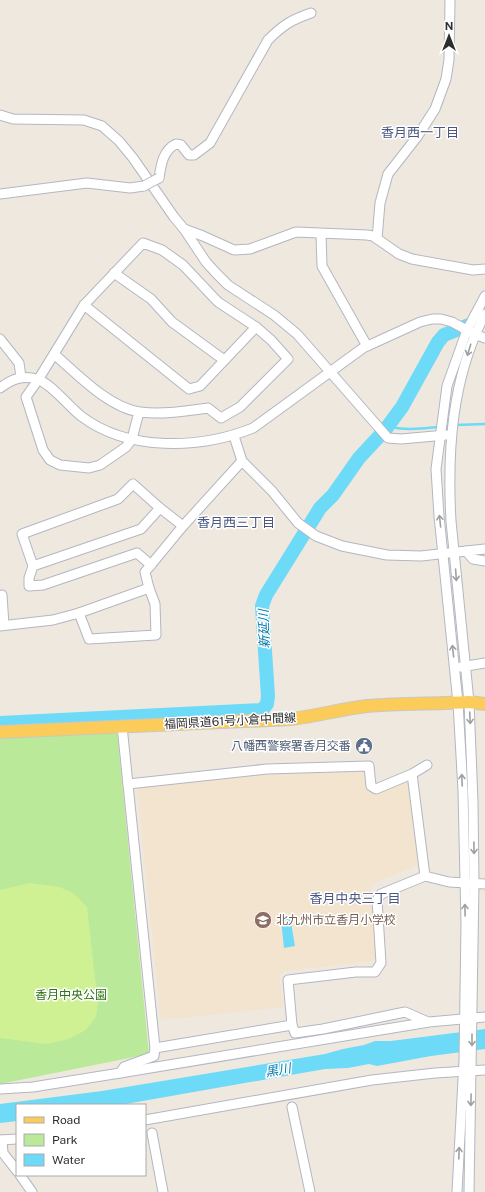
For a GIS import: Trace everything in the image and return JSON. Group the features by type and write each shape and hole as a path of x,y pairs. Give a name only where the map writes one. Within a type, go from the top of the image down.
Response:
{"main road":[{"name":"福岡県道61号小倉中間線","path":"0,732 284,719 309,717 352,708 370,706 463,703 485,704"}],"street":[{"path":"376,239 380,203 388,174 417,137 435,109 446,79 449,60 450,0"},
{"path":"0,194 87,183 130,188 144,186 159,178 163,159 171,146 176,144 181,145 189,155 194,155 210,143 268,40 280,27 294,19 311,13"},
{"path":"0,115 13,119 84,120 102,126 119,141 133,158 206,262 216,273 228,285 274,315 297,334 388,438 401,439 452,435"},
{"path":"184,229 234,250 250,249 296,232 367,235 400,254 412,259 473,270 485,269"},
{"path":"321,234 322,266 367,346"},
{"path":"54,354 103,396 139,412 174,412 208,408 221,418 240,407 288,359 271,340 256,327 218,302 183,265 162,250 143,243 84,306 26,397 43,450 50,460 60,464 89,468 100,465 126,447 132,439 139,412"},
{"path":"114,273 151,299 172,322 224,360"},
{"path":"463,703 455,668 439,516 436,469 447,386 485,296"},
{"path":"84,306 189,389 200,386 256,327"},
{"path":"457,1192 468,1061 469,883 463,791 463,703 465,666 449,491 450,454 459,386 471,332 485,314"},
{"path":"0,388 9,381 21,377 38,380 47,385 81,416 106,430 132,439 151,443 171,444 206,441 234,436 253,428 330,371 367,346 420,322 432,319 441,319 452,322 485,338"},
{"path":"0,339 19,363 21,377"},
{"path":"234,436 242,461 298,522 316,536 342,546 387,555 421,556 485,549"},
{"path":"79,613 89,639 156,635 155,604 145,572 182,526 242,461"},
{"path":"151,565 136,554 43,585 29,586 29,578 33,566 22,534 118,499 133,484 182,526"},
{"path":"33,566 141,529 160,508"},
{"path":"466,551 473,559 485,561"},
{"path":"2,595 2,626 53,620 79,613 149,588"},
{"path":"455,668 485,663"},
{"path":"120,1073 124,1067 154,1056 155,1048 122,726"},
{"path":"128,784 267,769 369,766 371,786 376,789 412,774 427,765"},
{"path":"412,774 425,876"},
{"path":"429,1022 405,1012 296,1033 292,1025 288,980 356,972 376,972 381,963 377,900 381,894 425,876 449,882 485,884"},
{"path":"0,1089 33,1087 429,1022 485,1017"},
{"path":"155,1048 292,1025"},
{"path":"146,1120 372,1080 435,1073 485,1070"},
{"path":"467,1071 469,1192"},
{"path":"292,1107 310,1192"},
{"path":"152,1133 163,1192"},
{"path":"16,1138 1,1140 2,1153 16,1170"},
{"path":"21,1176 32,1192"}],"shaded area":[{"name":"北九州市立香月小学校","path":"363,771 365,773 367,789 374,793 403,782 408,784 418,865 371,884 378,957 373,961 285,971 279,975 284,1007 161,1020 137,787 271,772"}],"green space":[{"name":"香月中央公園","path":"117,731 149,1054 0,1084 0,737"},
{"path":"30,883 55,886 68,890 87,907 98,1004 96,1017 86,1030 69,1039 46,1044 0,1038 0,890"}],"water":[{"path":"290,917 295,946 284,948 281,919"},
{"name":"黒川","path":"485,1029 485,1049 431,1056 377,1066 369,1064 348,1068 325,1069 126,1104 16,1104 16,1121 0,1123 0,1104 102,1091 325,1054 375,1041 391,1041"}],"waterway":[{"name":"新延川","path":"0,723 262,710 267,704 268,696 262,606 266,595 320,508 333,495 359,458 385,430 402,407 438,342 444,335 474,323"},
{"path":"456,425 485,424"},
{"path":"388,426 403,429 451,426"}],"place":[{"name":"八幡西警察署香月交番","path":"364,746"},
{"name":"北九州市立香月小学校","path":"263,920"}],"district":[{"name":"香月西一丁目","path":"420,132"},
{"name":"香月西三丁目","path":"236,522"},
{"name":"香月中央三丁目","path":"355,898"}]}
